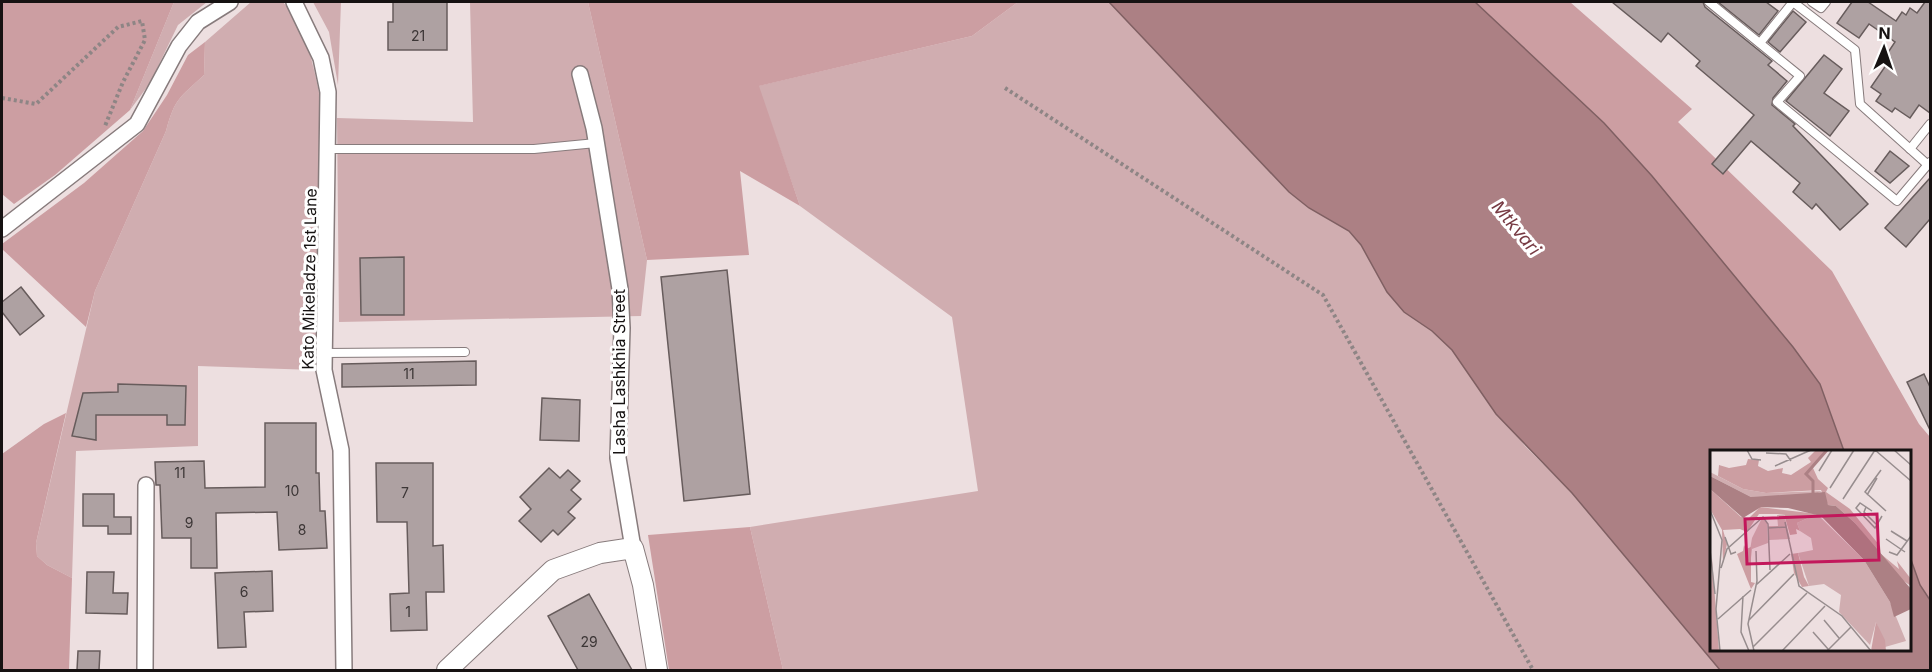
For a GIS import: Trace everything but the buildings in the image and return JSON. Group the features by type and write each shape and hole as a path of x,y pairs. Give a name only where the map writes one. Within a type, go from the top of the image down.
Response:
{"street":[{"path":"2,229 60,187 137,124 179,46 198,22 230,2"},
{"name":"Kato Mikeladze 1st Lane","path":"294,2 321,58 328,92 324,370 341,450 344,670"},
{"name":"Lasha Lashkhia Street","path":"579,74 596,143 620,289 622,328 618,458 657,670"},
{"path":"145,670 146,485"},
{"path":"447,670 553,570 600,554 633,548"}],"lane":[{"path":"1709,2 1760,44 1800,76 1777,102 1897,201 1929,163 1860,104 1855,50 1793,2 1760,44"},
{"path":"1812,2 1821,8 1826,2"},
{"path":"1910,148 1930,124"},
{"path":"328,149 523,149 596,143"},
{"path":"324,354 465,352"}],"path":[{"path":"2,98 36,104 118,27 142,21 146,40 123,82 103,132"},
{"path":"1005,88 1323,295 1533,670"}],"shaded area":[{"path":"2,2 174,2 130,110 55,175 14,204 2,194"},
{"path":"174,2 207,2 178,25 150,83 130,110"},
{"path":"251,2 283,2 291,12 307,46 320,97 315,370 198,366 198,446 76,451 72,578 47,565 37,556 36,543 95,291 166,131 172,111 184,94 204,75 205,42"},
{"path":"313,2 341,2 338,85 329,32"},
{"path":"470,2 588,2 647,260 641,316 339,322 337,118 473,122"},
{"path":"588,2 1018,2 972,36 759,86 800,206 740,171 749,255 647,260"},
{"path":"1018,2 1109,2 1289,192 1309,208 1349,231 1361,245 1387,292 1405,312 1432,331 1452,350 1525,446 1572,493 1720,670 783,670 750,527 978,491 952,317 800,206 758,86 972,36"},
{"path":"1475,2 1570,2 1692,109 1678,122 1832,271 1919,424 1930,437 1930,600 1920,585 1911,560 1911,450 1844,450 1820,384 1793,347 1604,123"},
{"path":"205,42 204,75 179,99 172,111 166,131 95,291 86,327 2,249 2,244 84,183 143,131 167,95 188,55"},
{"path":"66,413 36,543 37,556 47,565 72,578 69,670 2,670 2,454 44,424"},
{"path":"750,527 783,670 669,670 648,535"}],"water":[{"name":"Mtkvari","path":"1109,2 1475,2 1604,123 1652,176 1793,347 1820,384 1844,450 1710,450 1710,651 1911,651 1911,560 1920,585 1930,600 1930,670 1720,670 1572,493 1496,414 1452,350 1432,331 1404,312 1387,292 1361,245 1349,231 1309,208 1289,192"}]}
